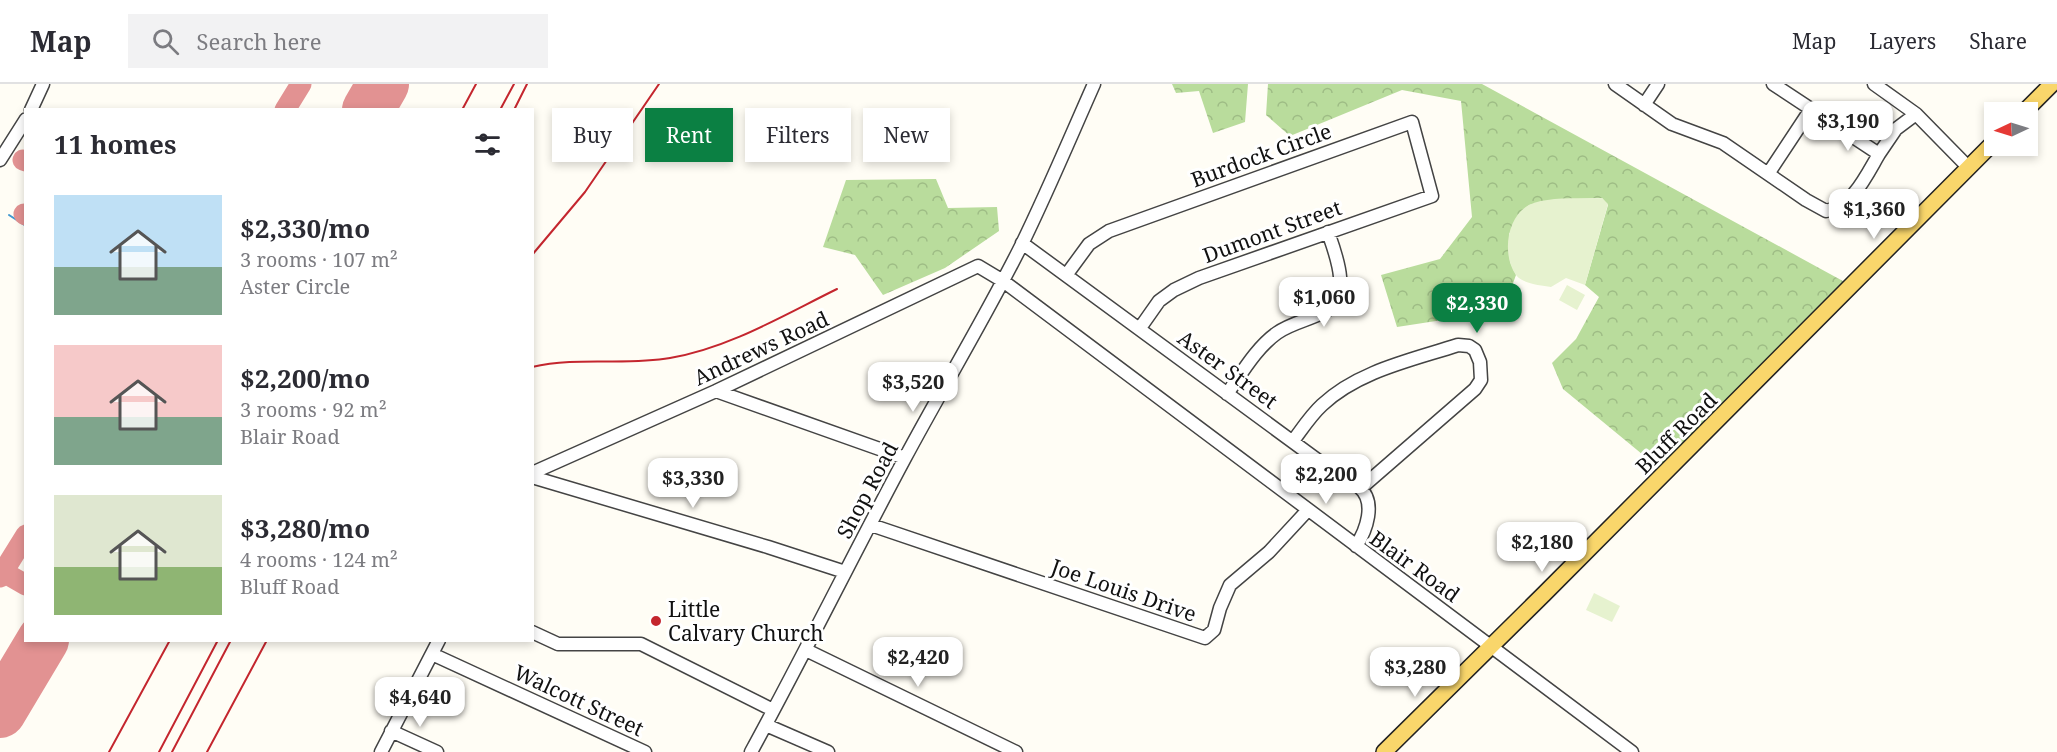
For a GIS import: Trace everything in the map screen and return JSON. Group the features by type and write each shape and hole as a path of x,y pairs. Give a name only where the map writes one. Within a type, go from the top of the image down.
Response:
{"main road":[{"path":"2034,102 2052,84"},
{"name":"Bluff Road","path":"1384,752 1984,152"}],"street":[{"path":"32,108 43,84"},
{"name":"Shop Road","path":"751,752 905,459 1003,281 1094,84"},
{"path":"1615,84 1672,124 1723,143 1826,211 1838,209 1858,188 1896,129 1916,114"},
{"path":"1644,105 1658,84"},
{"path":"1773,84 1879,154"},
{"path":"1874,84 1916,114 1969,168"},
{"path":"1768,174 1811,109"},
{"path":"0,160 24,121"},
{"name":"Burdock Circle","path":"1067,274 1089,244 1109,231 1412,122 1432,196"},
{"name":"Dumont Street","path":"1140,328 1159,301 1174,290 1199,278 1432,196"},
{"path":"1227,394 1259,349 1277,333 1326,312 1338,297 1340,279 1338,261 1328,232"},
{"name":"Aster Street","path":"1022,243 1338,475 1361,488"},
{"name":"Andrews Road","path":"534,474 716,391 978,266 1003,281"},
{"name":"Blair Road","path":"1003,281 1307,511 1632,752"},
{"path":"1293,441 1321,406 1339,391 1377,372 1458,345 1469,346 1475,350 1480,362 1481,380 1475,389 1361,488 1367,501 1369,518 1365,533 1356,546"},
{"path":"716,391 905,459"},
{"path":"534,476 845,572"},
{"name":"Joe Louis Drive","path":"871,525 1205,638 1214,630 1230,585 1269,552 1307,511"},
{"path":"534,633 558,644 641,644 773,710"},
{"path":"381,752 438,642"},
{"path":"806,650 1016,752"},
{"name":"Walcott Street","path":"432,654 645,752"},
{"path":"766,725 828,752"},
{"path":"391,731 437,752"}],"green space":[{"path":"1172,84 1248,84 1245,122 1213,133 1199,91 1176,93"},
{"path":"1268,84 1482,84 1852,286 1665,473 1563,389 1552,363 1576,339 1599,297 1585,285 1608,205 1602,198 1551,200 1529,205 1509,234 1510,262 1516,275 1508,297 1475,315 1397,327 1381,275 1440,259 1472,217 1461,101 1402,90 1290,136 1266,115"},
{"path":"936,179 948,208 997,207 999,231 945,268 883,295 855,255 823,247 846,180"},
{"path":"1602,198 1608,204 1585,285 1566,278 1551,287 1537,285 1516,275 1509,258 1508,248 1511,227 1521,211 1529,205 1545,200"},
{"path":"1567,285 1585,295 1577,310 1559,300"},
{"path":"1594,593 1620,606 1612,622 1586,610"}],"waterway":[{"path":"9,215 24,225"}],"taxiway":[{"path":"286,108 301,84"},
{"path":"0,577 24,538"},
{"path":"3,572 24,584"}],"runway":[{"path":"369,108 383,84"},
{"path":"0,712 42,642"}],"railway":[{"path":"463,108 476,84"},
{"path":"501,108 514,84"},
{"path":"515,108 527,84"},
{"path":"534,253 585,192 659,84"},
{"path":"534,367 567,362 653,360 692,353 756,330 837,289"},
{"path":"109,752 169,642"},
{"path":"159,752 217,642"},
{"path":"172,752 230,642"},
{"path":"207,752 266,642"}],"place":[{"name":"Little Calvary Church","path":"656,621"}]}
